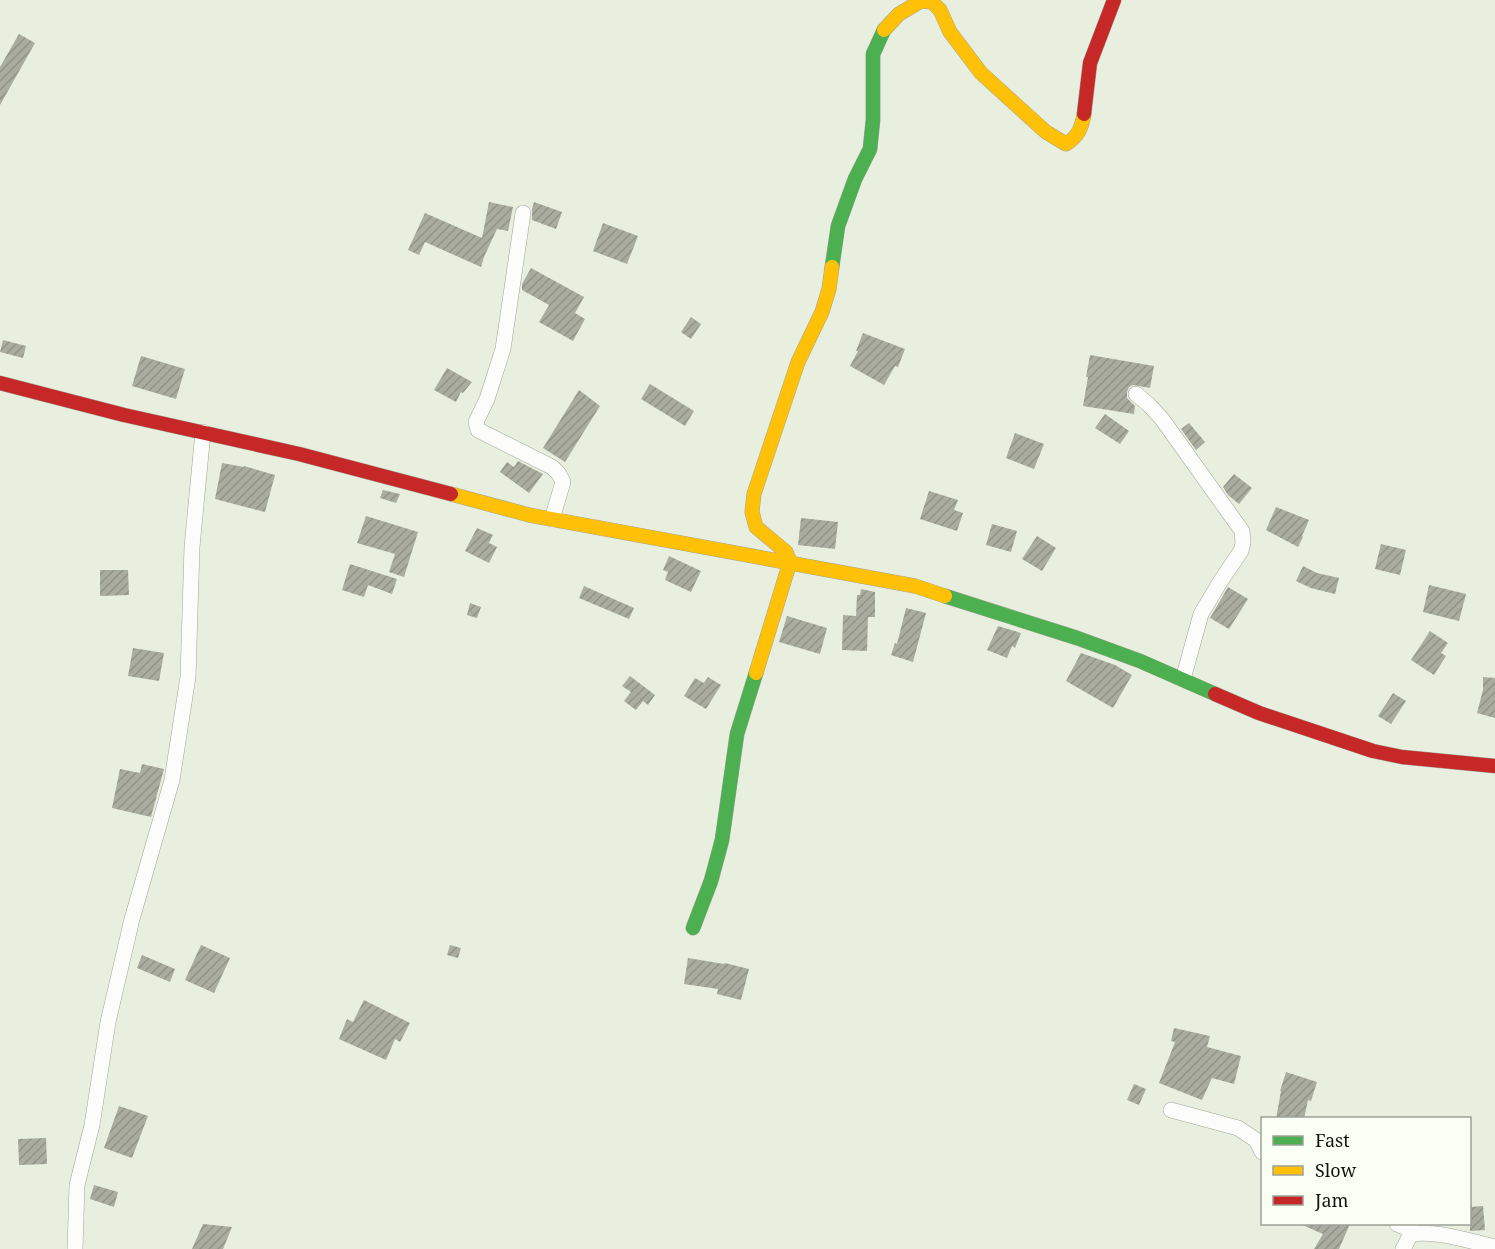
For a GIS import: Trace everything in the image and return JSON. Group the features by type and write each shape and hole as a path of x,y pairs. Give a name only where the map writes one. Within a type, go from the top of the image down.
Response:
{"street":[{"path":"693,928 711,882 722,840 737,734 790,562 786,552 756,527 752,512 754,494 798,363 830,289 838,226 855,179 870,149 873,120 873,54 883,31 899,14 921,1 932,2 940,10 950,32 981,73 1046,132 1066,144 1072,142 1079,133 1084,115 1090,62 1114,0"},
{"path":"523,213 503,349 487,399 476,422 478,430 552,467 559,474 563,482 552,519"},
{"path":"0,384 124,415 299,454 529,515 915,586 1077,638 1140,661 1259,713 1373,750 1402,757 1495,766"},
{"path":"1136,394 1161,419 1242,531 1241,551 1202,614 1183,679"},
{"path":"75,1249 77,1185 92,1125 108,1022 132,920 174,769 188,677 192,547 203,432"},
{"path":"1171,1110 1239,1128 1256,1140 1261,1149"},
{"path":"1399,1225 1417,1233"},
{"path":"1403,1249 1411,1234 1417,1233 1435,1234 1495,1247"}],"building":[{"path":"19,34 35,43 0,105 0,67"},
{"path":"489,202 513,207 508,231 497,229 481,267 425,242 419,255 408,250 425,213 482,238"},
{"path":"534,202 562,212 556,229 532,220"},
{"path":"603,223 638,236 627,264 593,251"},
{"path":"531,268 584,297 575,313 585,319 573,341 539,322 549,305 522,290 522,284"},
{"path":"691,317 701,324 691,339 681,332"},
{"path":"863,333 905,349 898,367 895,366 884,385 850,366 858,351 856,351"},
{"path":"3,340 26,346 23,358 0,352"},
{"path":"1090,355 1154,366 1150,388 1133,385 1129,387 1127,398 1135,406 1134,414 1083,406"},
{"path":"141,356 185,369 176,399 132,386"},
{"path":"447,368 472,382 463,393 461,392 456,402 434,390"},
{"path":"650,384 694,411 685,426 641,399"},
{"path":"579,390 600,406 565,462 543,448"},
{"path":"1105,414 1129,431 1120,444 1095,428"},
{"path":"1189,423 1205,442 1196,450 1181,429"},
{"path":"1015,433 1044,444 1034,469 1006,458"},
{"path":"518,461 543,474 529,493 500,472 507,462 514,467"},
{"path":"222,463 244,466 275,475 265,512 215,499"},
{"path":"1234,474 1252,488 1239,504 1228,495 1223,487"},
{"path":"383,490 400,494 396,503 380,498"},
{"path":"929,491 958,500 954,510 963,513 957,531 920,519"},
{"path":"1276,507 1309,520 1298,547 1266,530"},
{"path":"366,516 418,532 404,577 389,572 395,554 357,543"},
{"path":"801,518 838,522 835,549 798,545"},
{"path":"992,524 1017,531 1011,552 986,545"},
{"path":"477,528 493,535 489,543 497,547 489,563 465,551"},
{"path":"1037,536 1056,548 1042,571 1022,559"},
{"path":"1381,544 1406,550 1400,575 1375,569"},
{"path":"669,556 701,571 691,592 665,580 668,572 663,570"},
{"path":"350,564 397,579 392,594 368,585 364,597 342,590"},
{"path":"1303,566 1317,573 1339,578 1335,594 1311,588 1296,581"},
{"path":"100,570 128,570 129,595 100,596"},
{"path":"1429,585 1466,594 1459,621 1423,612"},
{"path":"584,586 634,608 629,619 579,598"},
{"path":"1228,587 1248,599 1229,629 1210,618"},
{"path":"861,589 875,592 875,617 868,617 867,651 842,650 843,615 856,616 857,595 860,595"},
{"path":"470,603 481,607 477,618 467,615"},
{"path":"906,608 926,613 913,662 891,655 895,643 897,644"},
{"path":"787,616 827,628 820,654 779,642"},
{"path":"998,626 1021,633 1015,648 1012,646 1007,658 987,650"},
{"path":"1430,631 1448,643 1441,653 1446,656 1434,675 1411,660"},
{"path":"133,648 164,653 159,681 128,676"},
{"path":"1081,653 1115,665 1132,675 1113,708 1066,681"},
{"path":"630,676 655,695 648,705 643,701 636,710 624,701 631,692 622,686"},
{"path":"708,677 721,685 706,709 684,696 695,678 704,683"},
{"path":"1483,677 1495,678 1495,718 1477,713 1483,690"},
{"path":"1393,693 1406,701 1391,724 1378,716"},
{"path":"142,764 164,769 151,817 112,808 120,769 140,773"},
{"path":"201,945 230,958 214,993 185,980"},
{"path":"450,945 461,948 458,958 447,955"},
{"path":"142,955 175,969 170,982 137,968"},
{"path":"688,958 749,969 741,1000 717,994 718,989 684,984"},
{"path":"364,1000 410,1023 400,1042 395,1039 386,1060 339,1039 347,1019 353,1022"},
{"path":"1174,1028 1210,1036 1207,1047 1241,1056 1234,1084 1212,1078 1202,1100 1159,1083 1175,1042 1171,1041"},
{"path":"1286,1072 1317,1082 1311,1101 1308,1100 1304,1117 1276,1117 1280,1091"},
{"path":"1134,1084 1146,1089 1139,1105 1127,1100"},
{"path":"119,1106 148,1116 132,1158 104,1148"},
{"path":"46,1138 47,1164 19,1165 18,1139"},
{"path":"94,1185 118,1192 114,1207 90,1199"},
{"path":"1483,1206 1485,1230 1470,1231 1471,1207"},
{"path":"203,1224 232,1227 223,1249 192,1249"},
{"path":"1302,1225 1350,1225 1339,1249 1314,1249 1323,1234"}],"traffic: fast":[{"path":"832,267 838,226 855,179 870,149 873,120 873,54 884,30"},
{"path":"945,596 1077,638 1140,661 1215,694"},
{"path":"693,928 711,881 722,840 737,734 756,673"}],"traffic: slow":[{"path":"884,30 899,14 921,1 932,2 940,10 950,32 981,73 1046,132 1066,144 1079,131 1084,114"},
{"path":"756,673 790,562 786,552 756,527 752,512 754,494 798,362 822,312 829,289 832,267"},
{"path":"451,494 529,515 915,586 945,596"}],"traffic: jam":[{"path":"1084,114 1090,63 1114,0"},
{"path":"0,383 124,415 299,454 451,494"},
{"path":"1215,694 1259,713 1373,751 1402,757 1495,766"}]}
